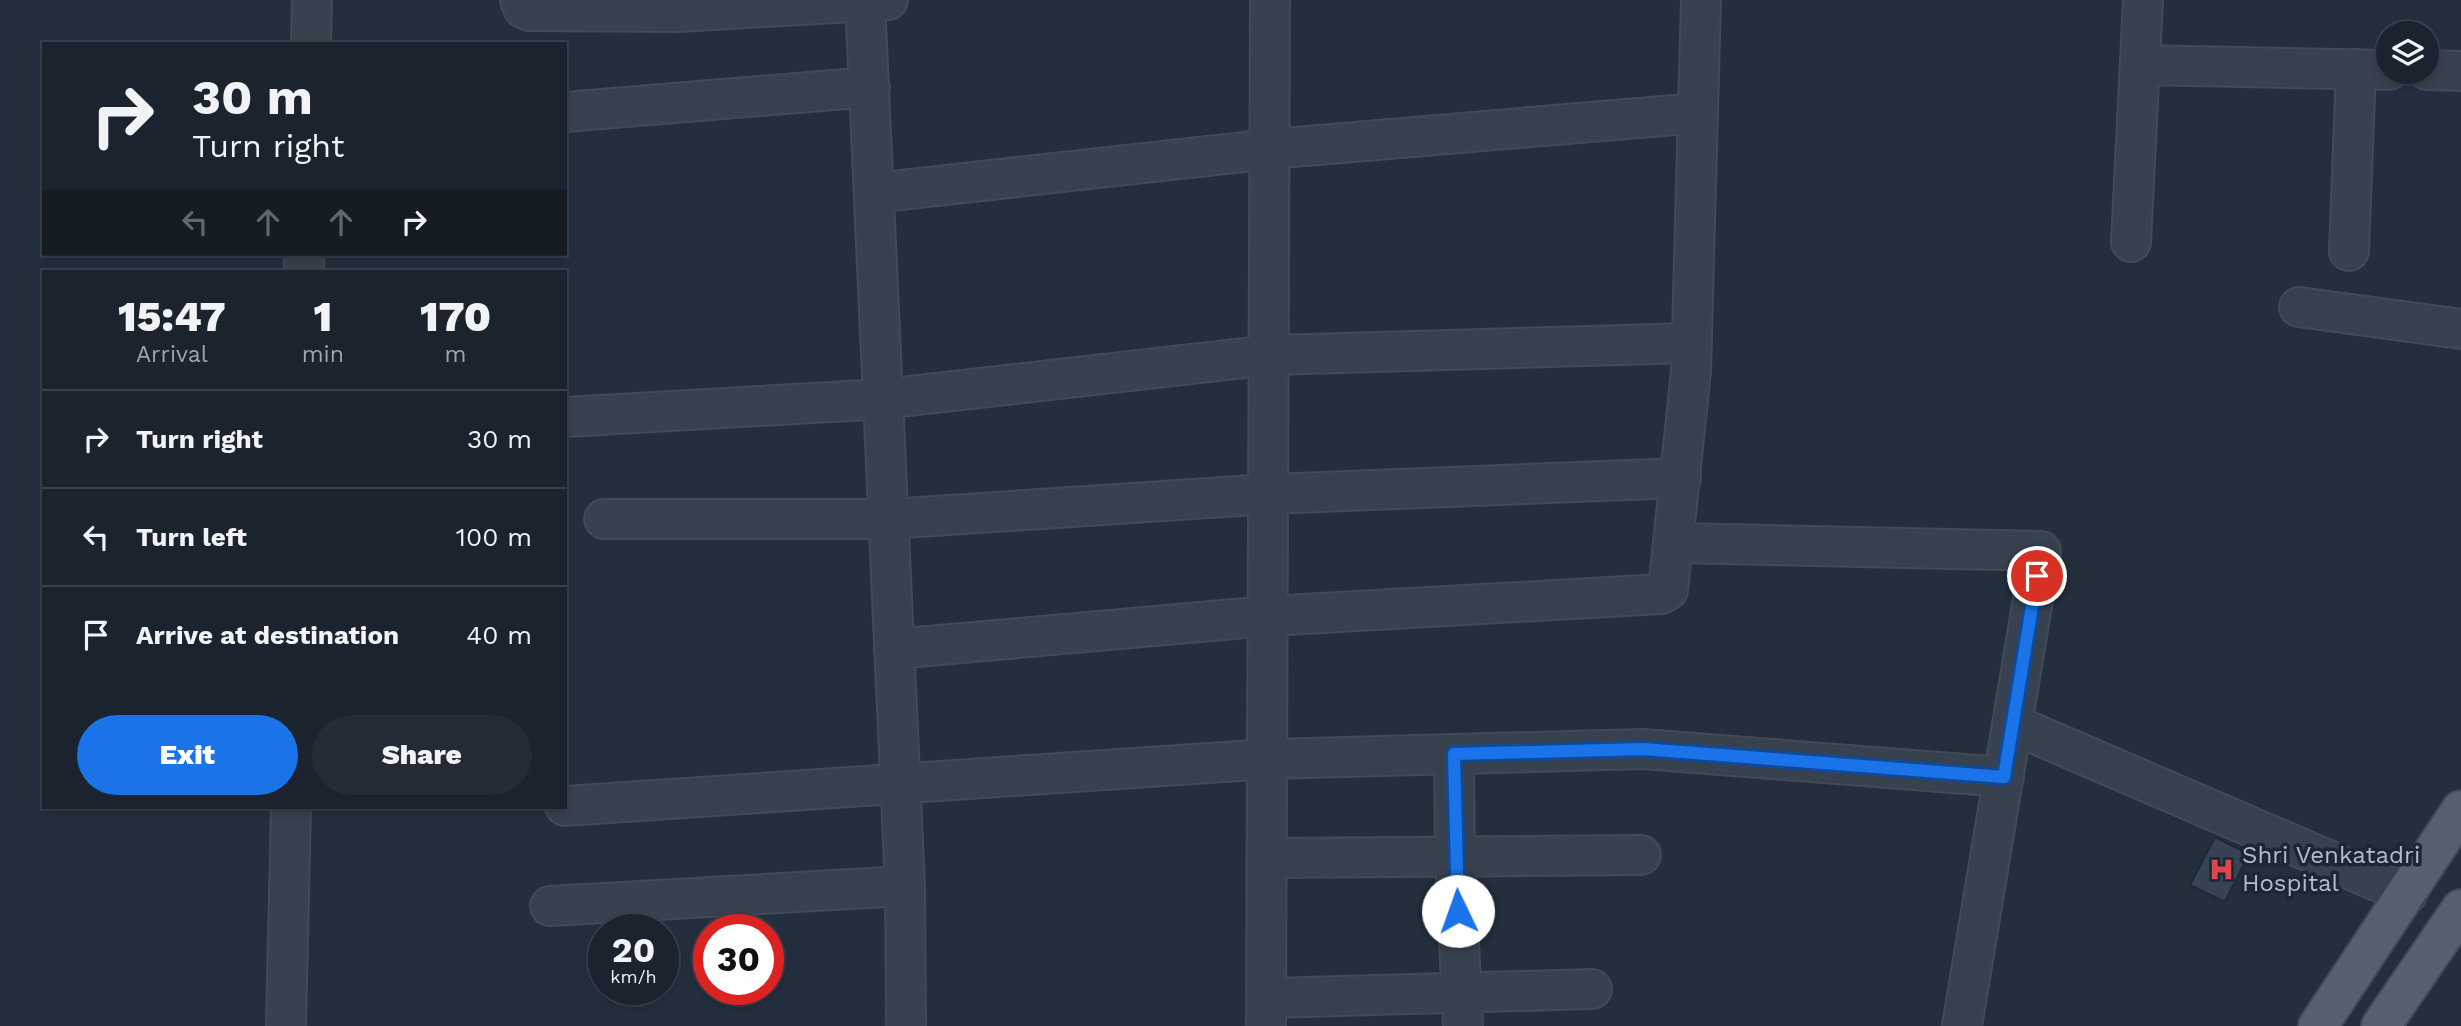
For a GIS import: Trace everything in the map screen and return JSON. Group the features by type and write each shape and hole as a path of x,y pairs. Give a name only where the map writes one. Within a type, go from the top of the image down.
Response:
{"main road":[{"path":"2318,1026 2461,810"},
{"path":"2381,1026 2461,909"}],"street":[{"path":"311,42 312,0"},
{"path":"520,0 529,11 873,1 870,87 905,886 906,1026"},
{"path":"1270,0 1266,1012 1463,1009 1592,989"},
{"path":"894,649 1268,616 1661,594 1670,585 1692,343 1701,0"},
{"path":"2131,242 2143,0"},
{"path":"2140,65 2372,69 2349,251"},
{"path":"2439,70 2461,71"},
{"path":"567,112 870,87"},
{"path":"874,193 1270,149 1698,113"},
{"path":"2299,307 2461,329"},
{"path":"567,417 883,399 1270,355 1692,343"},
{"path":"604,519 889,519 1269,494 1681,478"},
{"path":"1675,543 2041,551 1962,1026"},
{"path":"2012,724 2407,894"},
{"path":"567,807 1268,759 1643,749 2004,777"},
{"path":"1454,754 1455,857 1463,1009"},
{"path":"286,1026 291,809"},
{"path":"1267,858 1641,855"},
{"path":"550,906 905,886"}],"building":[{"path":"2215,837 2249,854 2225,902 2190,885"}],"place":[{"name":"Shri Venkatadri Hospital","path":"2222,869"}],"route":[{"path":"1458,911 1454,754 1643,749 2004,777 2037,576"}]}
